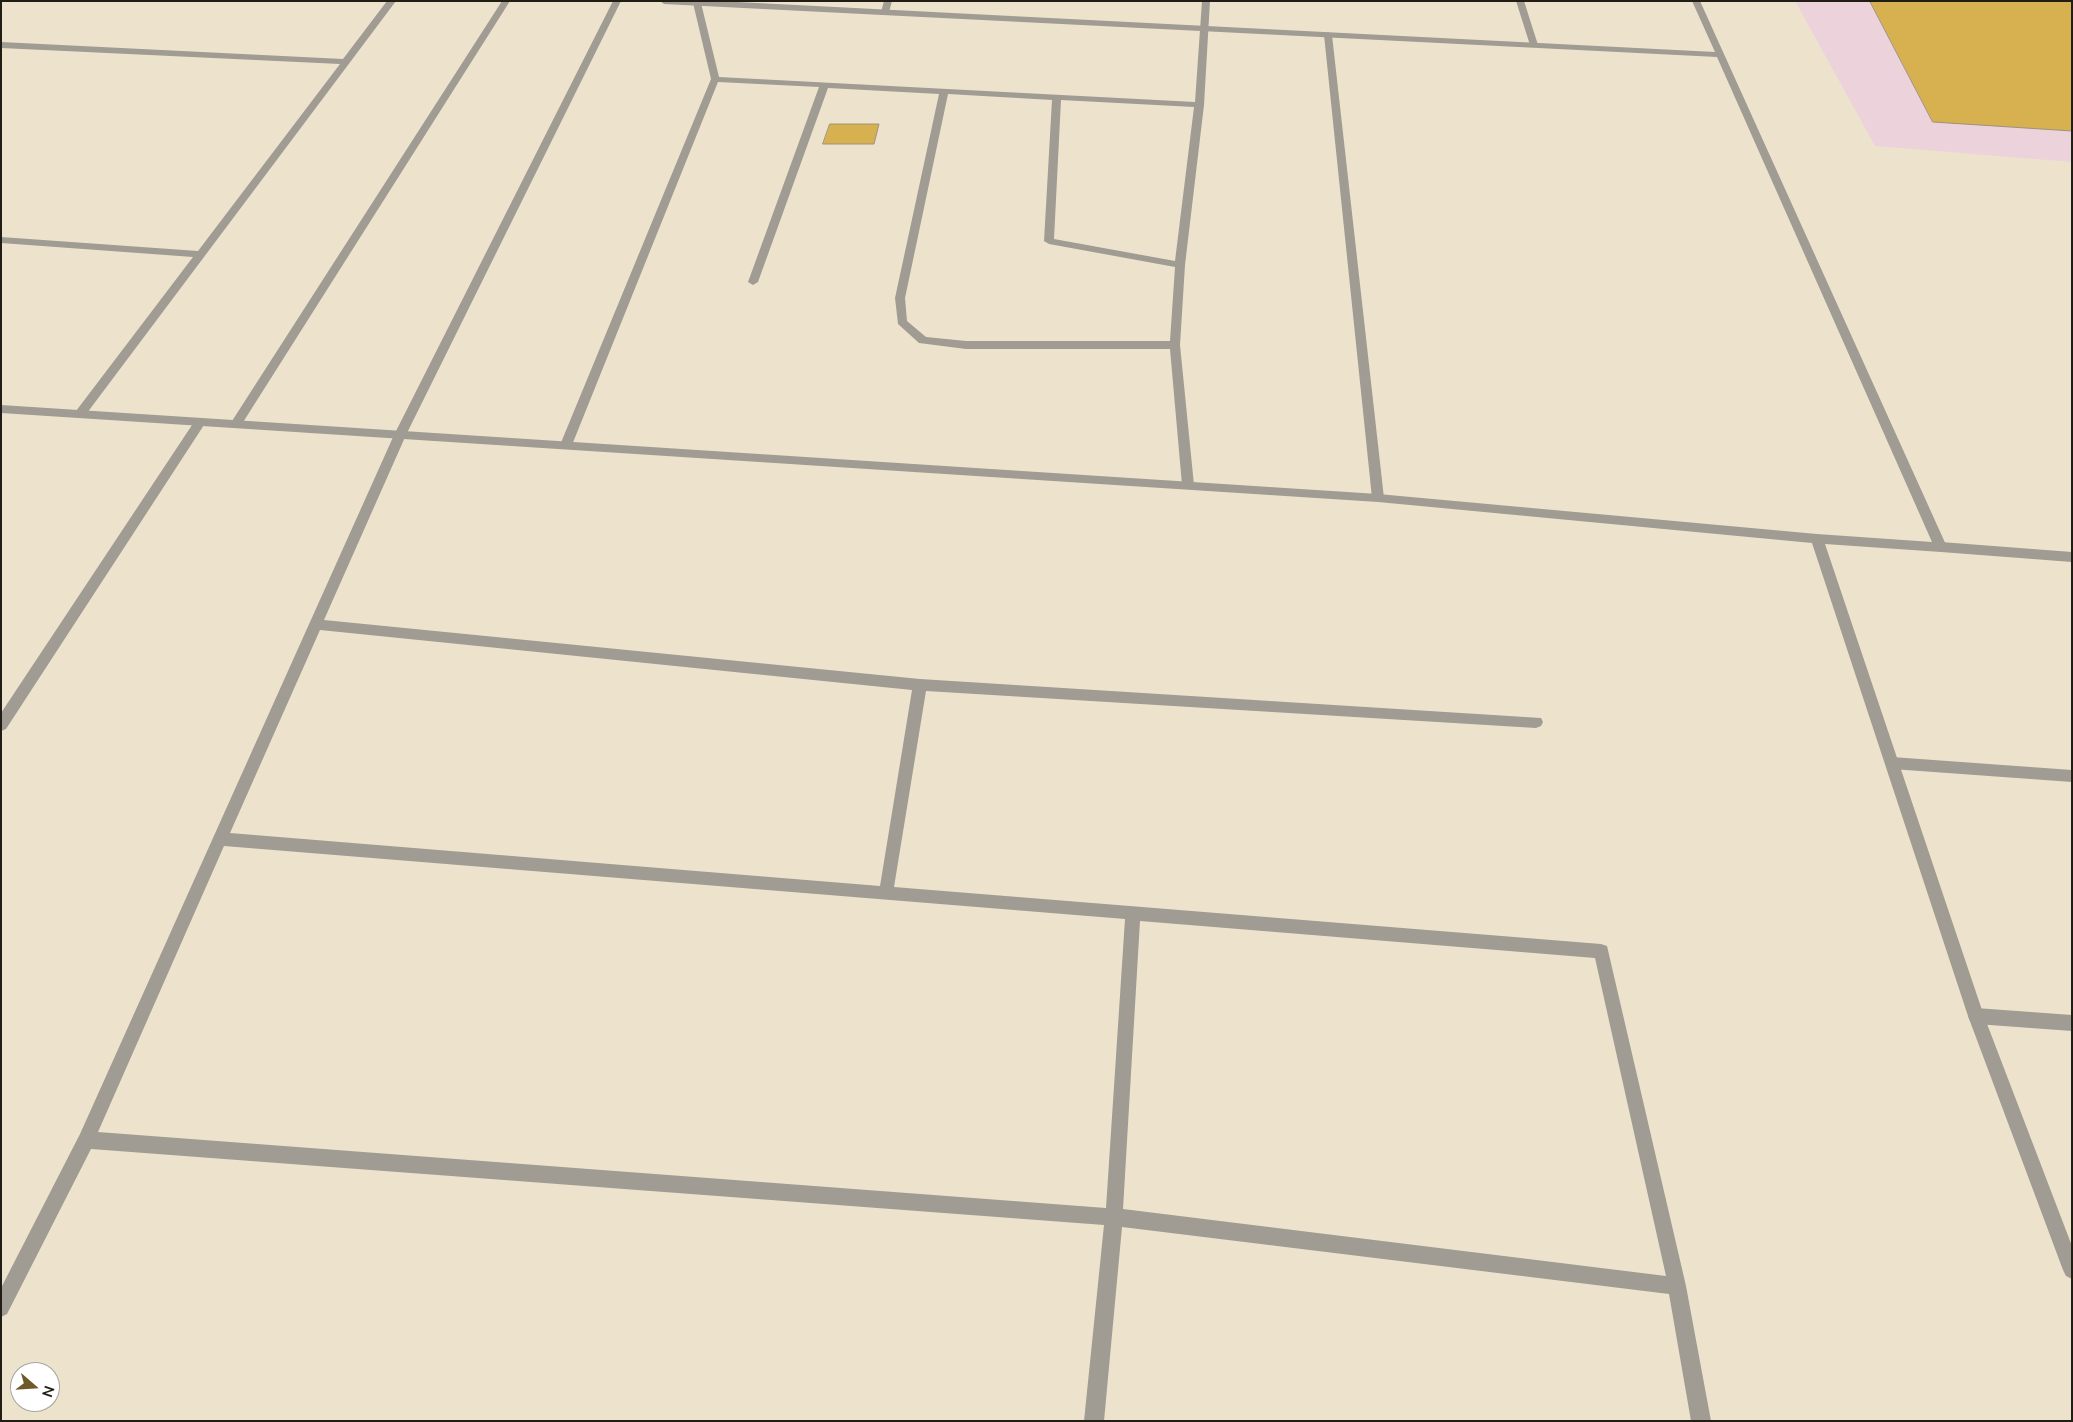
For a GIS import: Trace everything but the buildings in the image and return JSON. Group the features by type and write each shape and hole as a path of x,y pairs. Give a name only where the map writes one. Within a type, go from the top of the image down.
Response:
{"street":[{"path":"80,414 392,1"},
{"path":"236,424 506,1"},
{"path":"1,1308 86,1140 400,434 617,1"},
{"path":"664,1 1720,55"},
{"path":"885,12 888,1"},
{"path":"1188,485 1175,345 1180,265 1206,28 1206,1"},
{"path":"1520,1 1534,46"},
{"path":"1696,1 1941,547"},
{"path":"566,445 715,79 698,2"},
{"path":"1328,35 1378,498"},
{"path":"1,45 346,62"},
{"path":"715,79 1199,105"},
{"path":"753,282 824,85"},
{"path":"944,91 900,298 902,322 923,340 966,345 1175,345"},
{"path":"1057,97 1049,241 1180,265"},
{"path":"1,240 201,254"},
{"path":"1,409 1378,498 1817,539 2072,557"},
{"path":"1,725 200,422"},
{"path":"1817,539 1976,1016 2072,1270"},
{"path":"316,624 920,685 1536,722"},
{"path":"886,892 920,685"},
{"path":"1892,763 2072,776"},
{"path":"220,839 1601,951 1677,1286 1701,1421"},
{"path":"1094,1421 1114,1217 1133,913"},
{"path":"1976,1016 2072,1023"},
{"path":"86,1140 1114,1217 1677,1286"}],"shaded area":[{"path":"1795,1 2072,1 2072,162 1875,146"}]}
